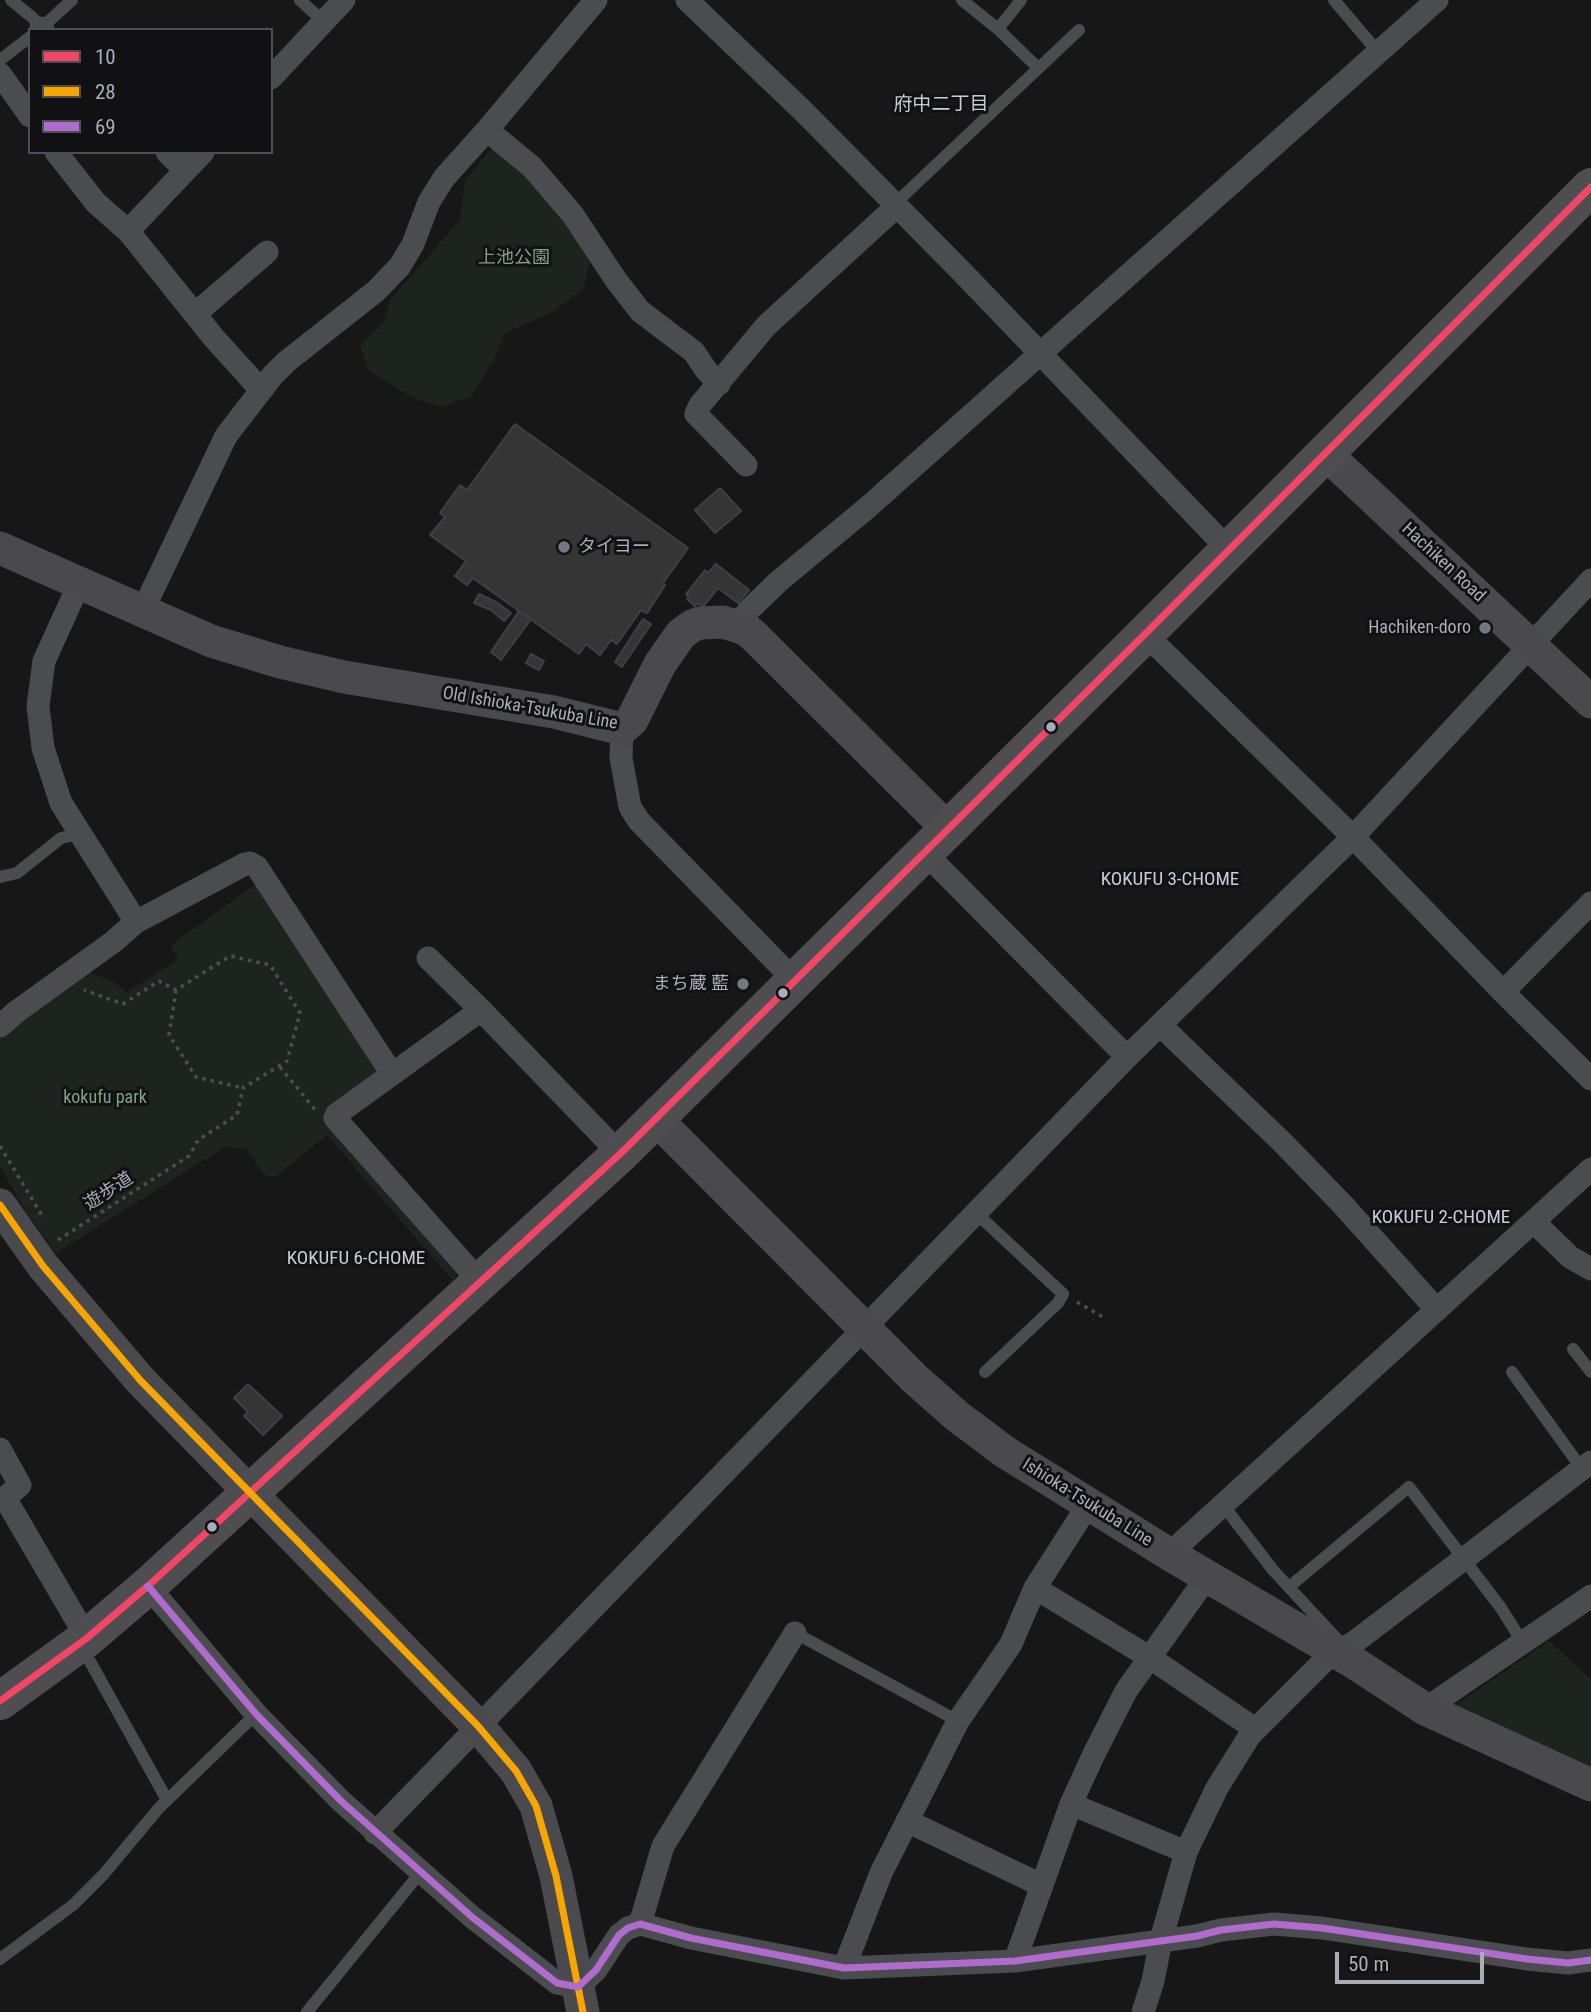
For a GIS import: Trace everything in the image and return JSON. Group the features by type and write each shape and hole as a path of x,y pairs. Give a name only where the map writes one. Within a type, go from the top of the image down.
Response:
{"highway":[{"path":"0,1701 83,1640 148,1586 620,1154 1591,187"}],"main road":[{"name":"Hachiken Road","path":"1325,453 1591,702"},
{"name":"Old Ishioka-Tsukuba Line","path":"0,548 211,641 280,662 344,677 554,712 622,729 632,720 660,664 681,634 700,623 723,622 736,626"},
{"path":"736,626 755,637 936,841"},
{"name":"Ishioka-Tsukuba Line","path":"656,1119 915,1379 957,1416 1005,1452 1207,1577 1339,1649 1425,1709 1591,1785"},
{"path":"0,1205 43,1266 140,1380 478,1726 516,1771 536,1805 556,1876 581,2000"}],"street":[{"path":"273,76 344,0"},
{"path":"143,610 226,436 286,362 376,291 400,266 429,202 444,178 596,0"},
{"path":"687,0 897,206 1228,550"},
{"path":"736,626 748,610 779,581 867,508 1437,0"},
{"path":"0,74 28,113"},
{"path":"487,130 532,167 565,205 640,312 694,352 705,370 719,384"},
{"path":"59,154 96,203 128,231 261,390"},
{"path":"169,154 185,170"},
{"path":"128,231 201,154"},
{"path":"746,465 696,414 700,405 766,326 897,206"},
{"path":"195,314 267,252"},
{"path":"374,1833 1127,1057 1353,837 1591,580"},
{"path":"80,582 44,661 38,706 43,748 61,803 136,922"},
{"path":"1145,634 1353,837 1591,1079"},
{"path":"622,729 621,758 630,807 639,821 795,981"},
{"path":"936,841 1127,1057"},
{"path":"0,1026 136,922 245,864 254,864 392,1074"},
{"path":"1503,992 1591,903"},
{"path":"428,958 620,1154"},
{"path":"481,1010 335,1118 481,1283"},
{"path":"1160,1024 1292,1152 1437,1310"},
{"path":"1169,1554 1591,1170"},
{"path":"1535,1223 1570,1257 1591,1269"},
{"path":"0,1449 20,1485 3,1499 83,1640"},
{"path":"1143,2012 1186,1852 1216,1788 1255,1729 1339,1649 1352,1644 1586,1466"},
{"path":"844,1968 881,1873 958,1721 1011,1644 1035,1588 1088,1505"},
{"path":"1015,1961 1071,1804 1126,1691 1207,1577"},
{"path":"148,1586 257,1714 374,1833 472,1917 581,2000 596,1970 619,1935 640,1924 691,1938 844,1968 1015,1961 1274,1924 1347,1931 1527,1959 1568,1962 1591,1960"},
{"path":"1035,1588 1149,1657 1255,1729"},
{"path":"1425,1709 1591,1596"},
{"path":"640,1924 663,1846 795,1633"},
{"path":"1071,1804 1186,1852"},
{"path":"907,1821 1041,1885"}],"lane":[{"path":"11,0 33,18 37,28"},
{"path":"41,28 72,0"},
{"path":"300,0 324,22"},
{"path":"962,0 998,29 1038,68"},
{"path":"998,29 1021,0"},
{"path":"1334,0 1378,52"},
{"path":"897,206 903,196 1079,30"},
{"path":"0,60 28,39"},
{"path":"0,877 17,873 61,838 79,834"},
{"path":"975,1212 1063,1294 1058,1303 985,1372"},
{"path":"1573,1349 1591,1372"},
{"path":"1512,1372 1586,1466"},
{"path":"1289,1587 1409,1487 1501,1608 1523,1643"},
{"path":"1223,1505 1339,1649"},
{"path":"795,1633 958,1721"},
{"path":"83,1640 167,1800"},
{"path":"0,1958 73,1905 103,1875 167,1800 257,1714"},
{"path":"307,2012 421,1873"}],"path":[{"path":"230,956 270,965 300,1013 287,1061 243,1088 196,1077 169,1035 176,990 230,956"},
{"path":"78,987 123,1004 159,981 176,990"},
{"name":"遊歩道","path":"53,1234 59,1241 189,1156 198,1140 237,1115 243,1088"},
{"path":"0,1146 47,1223"},
{"path":"1063,1294 1103,1317"}],"green space":[{"name":"上池公園","path":"493,146 534,181 591,255 584,288 554,311 504,334 494,359 471,397 441,407 410,396 369,371 360,345 383,323 391,299 460,220 465,181"},
{"name":"kokufu park","path":"260,881 381,1075 326,1112 461,1271 452,1280 327,1135 274,1178 264,1175 246,1149 225,1147 56,1253 27,1213 0,1167 0,1033 86,971 116,983 126,993 178,959 171,945"},
{"path":"1549,1641 1591,1679 1591,1771 1454,1706"}],"building":[{"path":"515,424 688,548 663,583 665,585 647,613 641,610 617,644 611,640 600,655 586,644 579,654 473,578 467,585 455,576 466,561 430,535 445,517 440,513 460,485 467,490"},
{"path":"720,488 741,511 715,533 695,510"},
{"path":"716,564 749,590 738,603 718,588 703,607 698,603 695,606 687,599 689,597 686,594 705,570 708,573"},
{"path":"479,594 511,613 504,621 491,610 474,603"},
{"path":"519,611 531,619 501,660 491,652"},
{"path":"643,619 651,624 622,667 615,662"},
{"path":"531,654 544,661 539,670 526,663"},
{"path":"248,1384 282,1416 263,1435 244,1416 248,1412 234,1398"}],"transit line":[{"name":"10","path":"0,1701 87,1638 148,1586 620,1154 1591,187"},
{"name":"28","path":"0,1205 43,1266 140,1380 478,1726 516,1771 536,1806 556,1876 583,2012"},
{"name":"69","path":"148,1586 256,1714 341,1801 472,1917 557,1983 578,1987 596,1970 619,1935 640,1924 691,1938 844,1968 1015,1961 1274,1924 1322,1928 1527,1959 1568,1963 1591,1960"}],"place":[{"name":"タイヨー","path":"564,547"},
{"name":"Hachiken-doro","path":"1485,628"},
{"name":"まち蔵 藍","path":"743,984"}],"district":[{"name":"府中二丁目","path":"941,105"},
{"name":"KOKUFU 3-CHOME","path":"1170,880"},
{"name":"KOKUFU 2-CHOME","path":"1441,1218"},
{"name":"KOKUFU 6-CHOME","path":"356,1259"}]}
